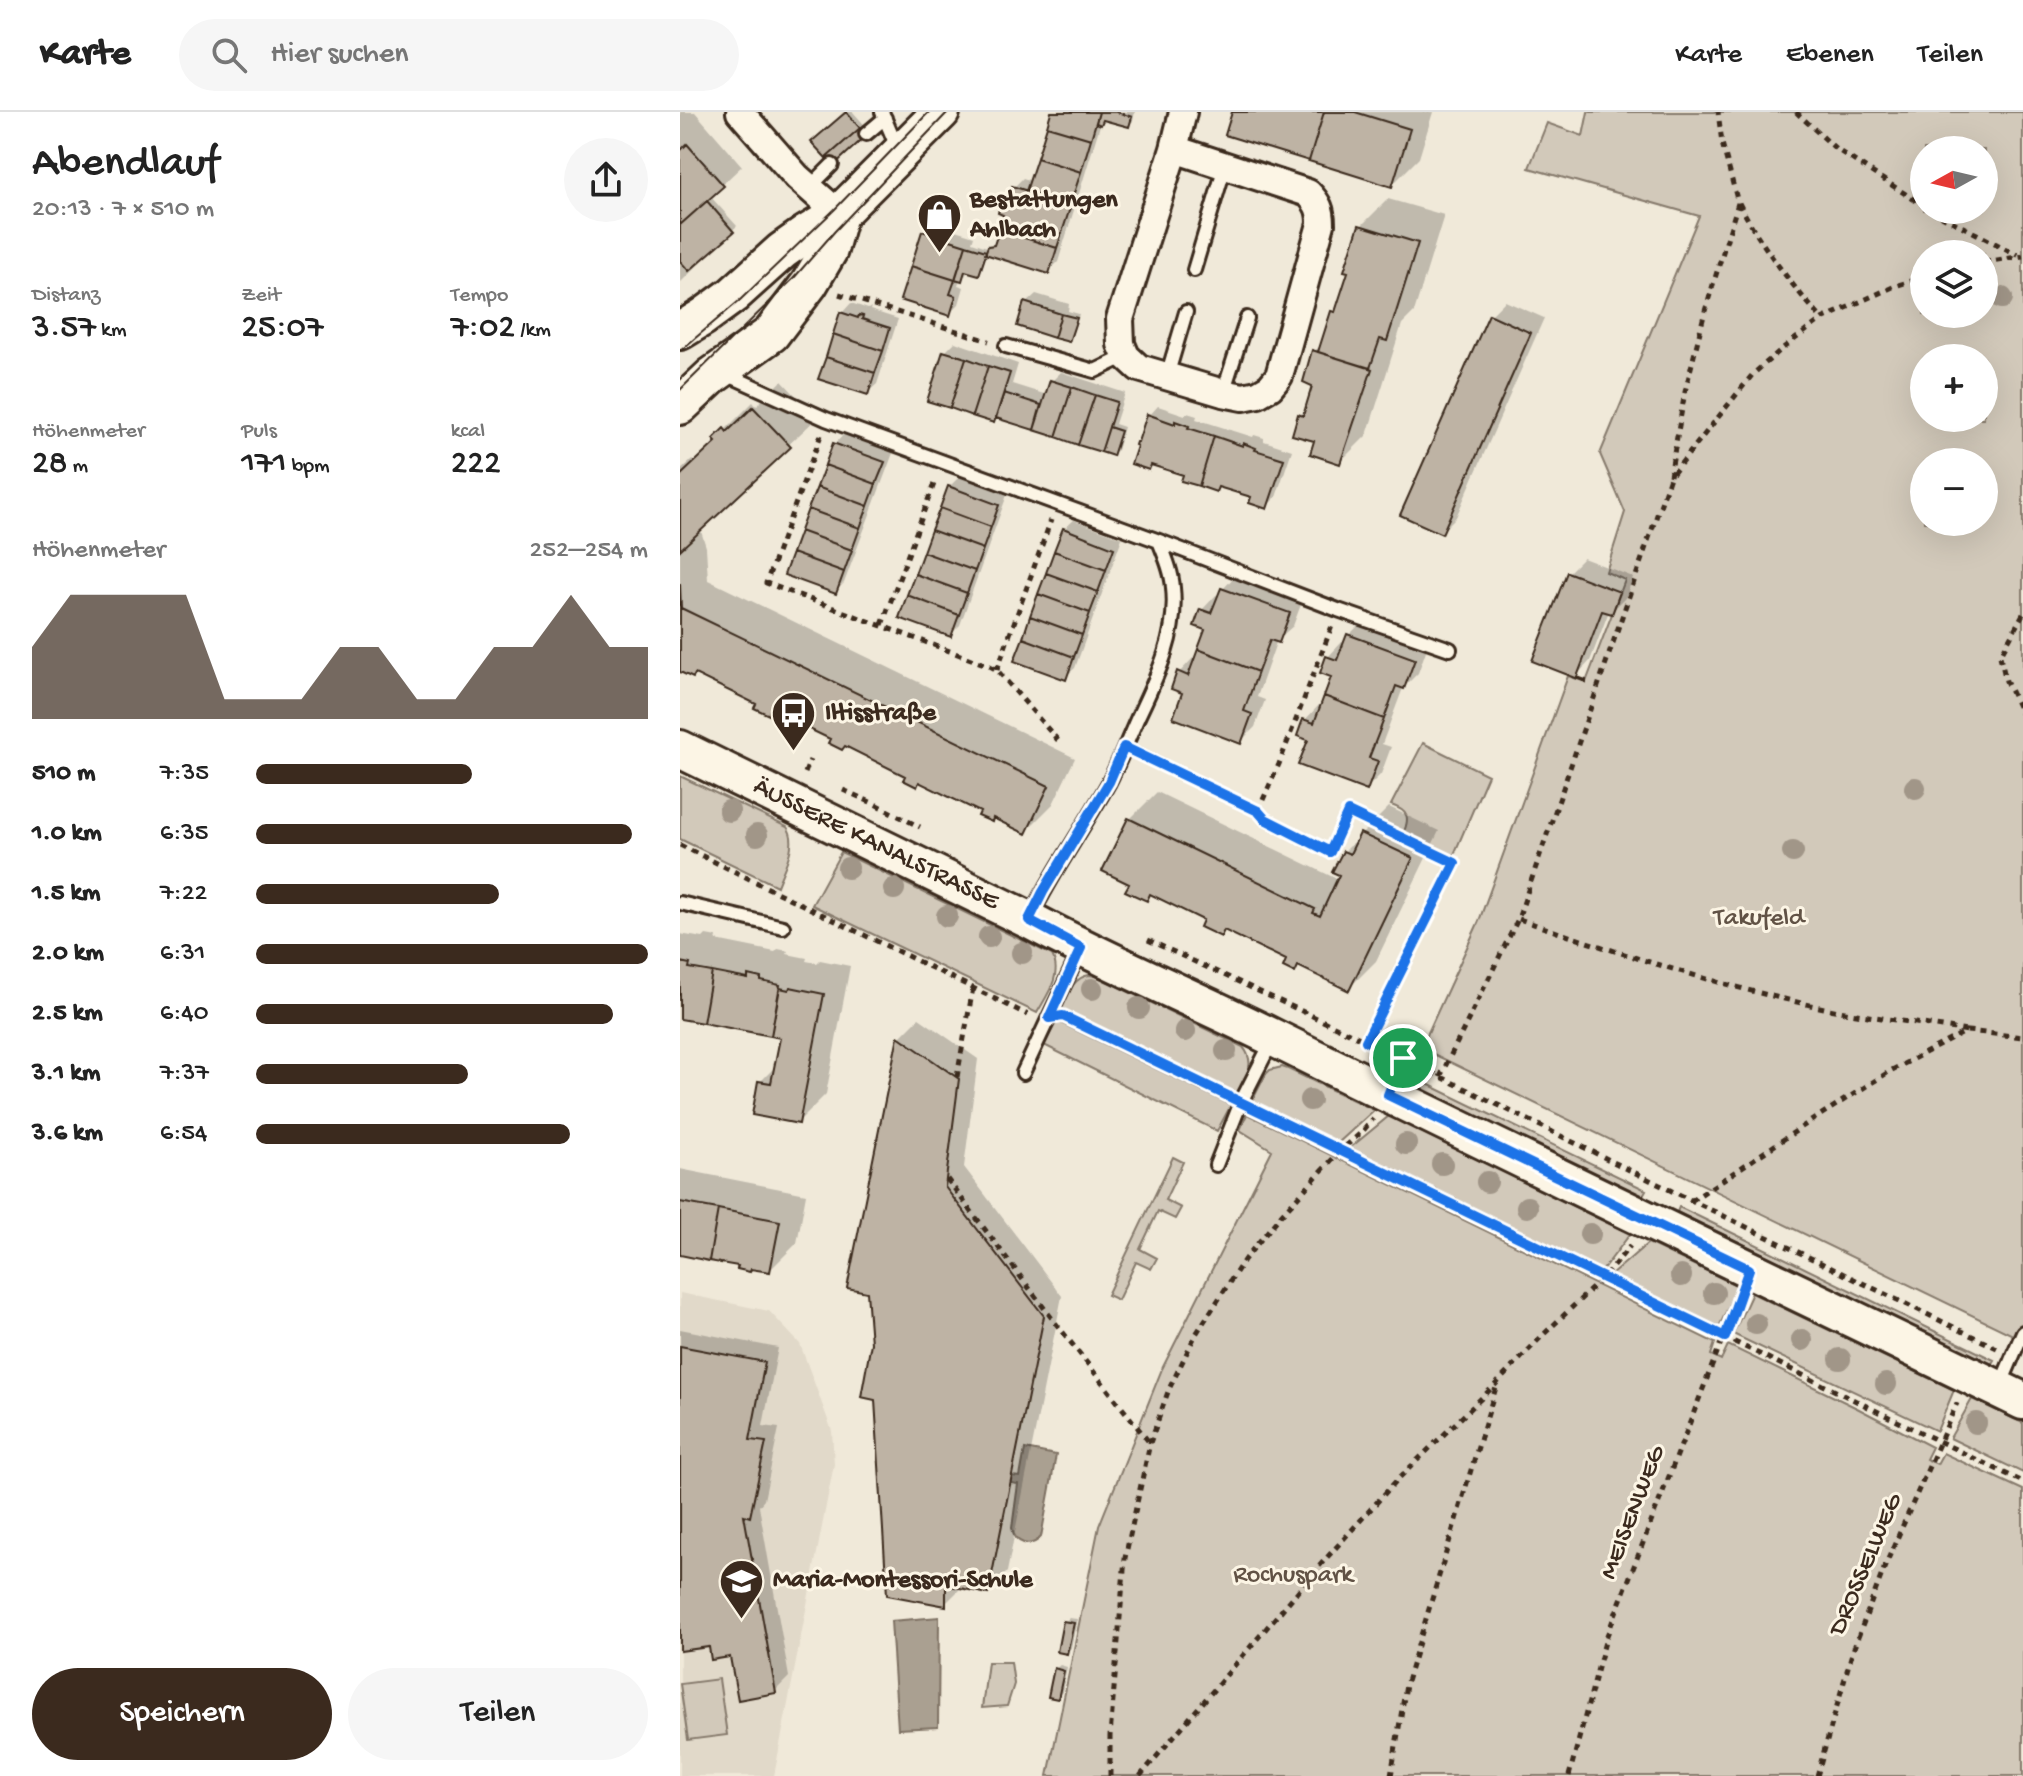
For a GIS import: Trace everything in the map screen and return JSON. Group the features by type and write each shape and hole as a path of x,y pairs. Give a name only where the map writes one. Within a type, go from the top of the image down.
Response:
{"main road":[{"path":"680,331 733,295 782,251 839,214 941,112"},
{"path":"680,406 719,371 771,334 809,284 829,250 839,214"},
{"name":"ÄUSSERE KANALSTRASSE","path":"680,749 1081,948 1274,1038 1997,1388"}],"street":[{"path":"740,112 809,188 839,214"},
{"path":"1174,149 1308,193 1317,201 1321,212 1321,224 1279,376 1270,387 1258,394 1243,397 1223,393 1139,368 1126,356 1121,344 1120,319 1183,112"}],"lane":[{"path":"866,134 884,115 896,145 903,151"},
{"path":"809,188 832,165"},
{"path":"1194,270 1225,166"},
{"path":"1167,376 1186,312"},
{"path":"1223,393 1247,318"},
{"path":"1006,346 1095,371 1126,356"},
{"path":"719,371 826,419 1450,649"},
{"path":"1029,920 1109,782 1159,673 1174,605 1169,568 1159,541"},
{"path":"680,903 783,927"},
{"path":"1023,1073 1081,948"},
{"path":"1216,1165 1241,1102 1274,1038"},
{"path":"1997,1388 2023,1332"}],"path":[{"path":"1718,112 1722,143 1738,203 1778,266 1822,319"},
{"path":"1796,112 1836,149 1910,197"},
{"path":"1440,1077 1518,919 1670,477 1685,392 1705,311 1738,203"},
{"path":"1957,224 2020,256"},
{"path":"1998,260 2020,256"},
{"path":"1670,477 1753,374 1822,319 1910,281"},
{"path":"809,284 1006,346"},
{"path":"826,419 766,583 997,670 1061,744"},
{"path":"882,625 943,461"},
{"path":"997,670 1057,504"},
{"path":"1258,811 1338,610"},
{"path":"2023,614 2000,656 2006,681 2023,717"},
{"path":"1124,747 1258,811 1265,819 1330,852 1348,812 1455,863 1366,1041"},
{"path":"805,773 810,760"},
{"path":"680,845 1035,1019 1063,1016 2023,1482"},
{"path":"1518,919 1632,958 1830,1009 2023,1037"},
{"path":"957,1077 973,988"},
{"path":"1329,1023 2013,1356"},
{"path":"1691,1201 1879,1078 1967,1031"},
{"path":"1110,1776 1110,1736 1125,1558 1150,1443 1169,1389 1196,1334 1244,1260 1281,1215 1378,1113 1403,1058"},
{"path":"947,1179 1150,1443"},
{"path":"1140,1776 1397,1480 1604,1277 1651,1222"},
{"name":"MEISENWEG","path":"1569,1776 1606,1638 1749,1269"},
{"path":"1391,1776 1406,1685 1497,1383"},
{"name":"DROSSELWEG","path":"1817,1776 1852,1653 1885,1566 1942,1442 1997,1388"}],"shaded area":[{"name":"Maria-Montessori-Schule","path":"680,1293 769,1311 800,1344 832,1431 834,1464 774,1776 680,1776"},
{"path":"1025,1449 1056,1455 1041,1537 1028,1544 1016,1538 1012,1528 1018,1484 1010,1483 1012,1476 1020,1477"},
{"path":"939,1617 938,1727 898,1729 891,1621"}],"green space":[{"name":"Takufeld","path":"1588,112 2023,112 2023,1340 1421,1048 1479,921 1568,676 1586,682 1625,580 1606,572 1625,512 1600,454 1699,216 1529,168 1547,123 1583,136"},
{"path":"1423,743 1488,775 1453,857 1403,834 1407,824 1405,813 1391,805"},
{"path":"680,776 787,827 791,848 777,886 680,839"},
{"path":"841,852 1052,955 1055,977 1037,1013 812,905"},
{"path":"1089,975 1243,1047 1249,1065 1237,1094 1061,1009 1075,983"},
{"path":"1057,1021 1231,1105 1217,1131 1044,1045"},
{"path":"1282,1067 1374,1110 1338,1143 1252,1101 1266,1074"},
{"path":"1417,1079 1646,1190 1642,1197 1414,1086"},
{"name":"Rochuspark","path":"1247,1114 1715,1343 1711,1355 1721,1360 1728,1345 1932,1447 1926,1459 1937,1464 1943,1453 2023,1490 2023,1776 1048,1776 1099,1526 1162,1369 1272,1150 1240,1130"},
{"path":"1389,1116 1630,1234 1602,1271 1350,1148"},
{"path":"1173,1157 1183,1162 1165,1200 1181,1208 1175,1219 1158,1211 1140,1249 1157,1258 1151,1269 1136,1262 1118,1300 1107,1295"},
{"path":"1679,1207 1994,1360 1991,1365 1677,1212"},
{"path":"1648,1243 1738,1286 1719,1327 1611,1275"},
{"path":"1752,1293 1954,1390 1937,1431 1733,1334"},
{"path":"1972,1399 2023,1423 2023,1473 1950,1438"},
{"path":"988,1662 1011,1662 1014,1684 1007,1706 982,1708"},
{"path":"719,1679 727,1735 688,1740 680,1684"}],"building":[{"path":"846,112 860,128 826,158 811,142"},
{"path":"1051,112 1099,112 1091,139 1047,126"},
{"path":"1099,112 1117,112 1132,117 1129,127 1103,120 1101,125 1096,123"},
{"path":"1232,112 1324,112 1309,161 1225,135"},
{"path":"1324,112 1355,112 1410,129 1392,187 1309,161"},
{"path":"1047,126 1091,139 1081,172 1037,158"},
{"path":"860,128 867,135 833,166 826,158"},
{"path":"687,144 724,186 680,225 680,151"},
{"path":"1037,158 1081,172 1070,205 1026,191"},
{"path":"1012,186 1071,205 1057,248 999,230 1003,215 998,213 1000,205 1007,204"},
{"path":"707,201 734,232 689,271 680,261 680,225"},
{"path":"1359,225 1418,243 1387,341 1380,339 1370,368 1318,352 1348,272 1344,271"},
{"path":"999,230 1057,248 1049,274 985,254 988,246 994,245"},
{"name":"Bestattungen Ahlbach","path":"922,231 966,245 955,280 911,266"},
{"path":"966,245 986,251 986,254 979,275 965,271 962,281 955,279"},
{"path":"911,266 955,280 950,294 956,296 950,316 900,300"},
{"path":"1024,302 1061,314 1054,338 1017,326"},
{"path":"840,312 858,318 859,315 863,316 862,319 890,328 883,351 833,334"},
{"path":"1061,314 1077,318 1069,342 1054,338"},
{"path":"1489,314 1531,333 1442,534 1400,515"},
{"path":"833,334 883,351 875,373 826,357"},
{"path":"1312,350 1372,369 1340,464 1310,454 1314,441 1292,435 1298,414 1303,416 1312,386 1303,382"},
{"path":"943,351 966,358 950,408 927,401"},
{"path":"826,357 875,373 868,395 818,379"},
{"path":"966,358 988,366 972,416 950,408"},
{"path":"988,366 1010,373 994,423 972,416"},
{"path":"1050,380 1072,387 1056,437 1034,430"},
{"path":"1072,387 1095,395 1078,445 1056,437"},
{"path":"1004,393 1041,405 1034,430 996,418"},
{"path":"1095,395 1117,402 1101,452 1078,445"},
{"path":"753,407 791,447 680,550 680,476 716,442 713,439 724,428 727,432"},
{"path":"1147,414 1214,436 1199,486 1181,481 1183,475 1151,465 1149,470 1131,464"},
{"path":"1109,427 1121,431 1113,456 1101,452"},
{"path":"1214,436 1243,446 1243,443 1284,459 1267,509 1249,503 1251,497 1218,487 1216,492 1199,486"},
{"path":"833,443 885,462 876,484 825,465"},
{"path":"825,465 876,484 868,506 817,487"},
{"path":"948,486 999,505 991,527 940,508"},
{"path":"817,487 868,506 860,528 808,509"},
{"path":"940,508 991,527 983,549 931,530"},
{"path":"808,509 860,528 852,550 800,531"},
{"path":"1063,528 1114,548 1106,570 1054,551"},
{"path":"931,530 983,549 975,571 923,552"},
{"path":"800,531 852,550 844,572 792,553"},
{"path":"1054,551 1106,570 1098,592 1046,573"},
{"path":"923,552 975,571 967,593 915,574"},
{"path":"792,553 844,572 836,594 784,575"},
{"path":"1567,572 1620,592 1612,614 1602,611 1577,677 1586,682 1532,661"},
{"path":"1046,573 1098,592 1090,613 1038,594"},
{"path":"915,574 967,593 959,615 907,595"},
{"path":"680,583 681,608 1049,786 1026,834 993,818 992,822 978,816 980,812 919,782 917,787 903,780 905,776 845,746 842,750 828,743 830,739 770,710 769,715 754,708 756,704 695,674 693,678 680,672"},
{"path":"1221,588 1290,613 1279,643 1270,640 1258,672 1198,649 1205,630 1194,626 1200,609 1211,613"},
{"path":"1038,594 1090,613 1082,635 1030,616"},
{"path":"907,595 959,615 951,637 899,618"},
{"path":"1030,616 1082,635 1074,657 1023,638"},
{"path":"1347,634 1415,659 1404,689 1396,686 1384,719 1324,696 1331,677 1320,673 1326,656 1337,660"},
{"path":"1023,638 1074,657 1066,680 1014,661"},
{"path":"1198,649 1258,672 1244,711 1252,714 1241,744 1173,718 1182,693 1171,689 1177,671 1188,676"},
{"path":"1324,696 1384,719 1369,758 1378,761 1367,791 1298,765 1308,740 1297,736 1303,719 1314,723"},
{"path":"1128,818 1315,909 1313,913 1320,916 1339,875 1332,872 1343,851 1350,854 1360,833 1413,858 1349,991 1298,966 1295,973 1283,967 1286,960 1224,930 1221,937 1200,927 1203,920 1150,894 1147,901 1125,891 1129,884 1102,871"},
{"path":"680,962 690,964 689,968 712,972 703,1023 680,1019"},
{"path":"712,972 748,979 748,975 780,985 771,1036 703,1023"},
{"path":"790,987 824,994 799,1124 752,1115 758,1081 771,1083 780,1038 771,1036 780,988 789,990"},
{"path":"898,1036 959,1079 945,1187 1044,1316 988,1594 946,1585 946,1606 887,1595 875,1400 861,1397 871,1343 867,1292 847,1288"},
{"path":"680,1202 718,1209 709,1261 680,1255"},
{"path":"718,1209 780,1221 770,1272 751,1269 750,1272 737,1269 738,1266 709,1261"},
{"path":"680,1346 765,1362 750,1440 766,1442 750,1517 744,1515 776,1693 738,1700 730,1657 711,1660 709,1647 680,1651"},
{"path":"1063,1621 1074,1623 1067,1654 1057,1652"},
{"path":"1054,1668 1064,1671 1058,1699 1048,1697"}],"tram line":[{"path":"680,351 739,301 834,210 929,112"},
{"path":"680,390 793,279 948,112"}],"place":[{"name":"Bestattungen Ahlbach","path":"939,255"},
{"name":"Iltisstraße","path":"794,753"},
{"name":"Maria-Montessori-Schule","path":"742,1620"}],"route":[{"path":"1124,747 1258,811 1265,819 1330,852 1348,812 1455,863 1366,1041 1403,1058 1388,1095 1749,1269 1725,1337 1063,1016 1049,1018 1081,948 1029,920 1109,782 1124,747"}]}
